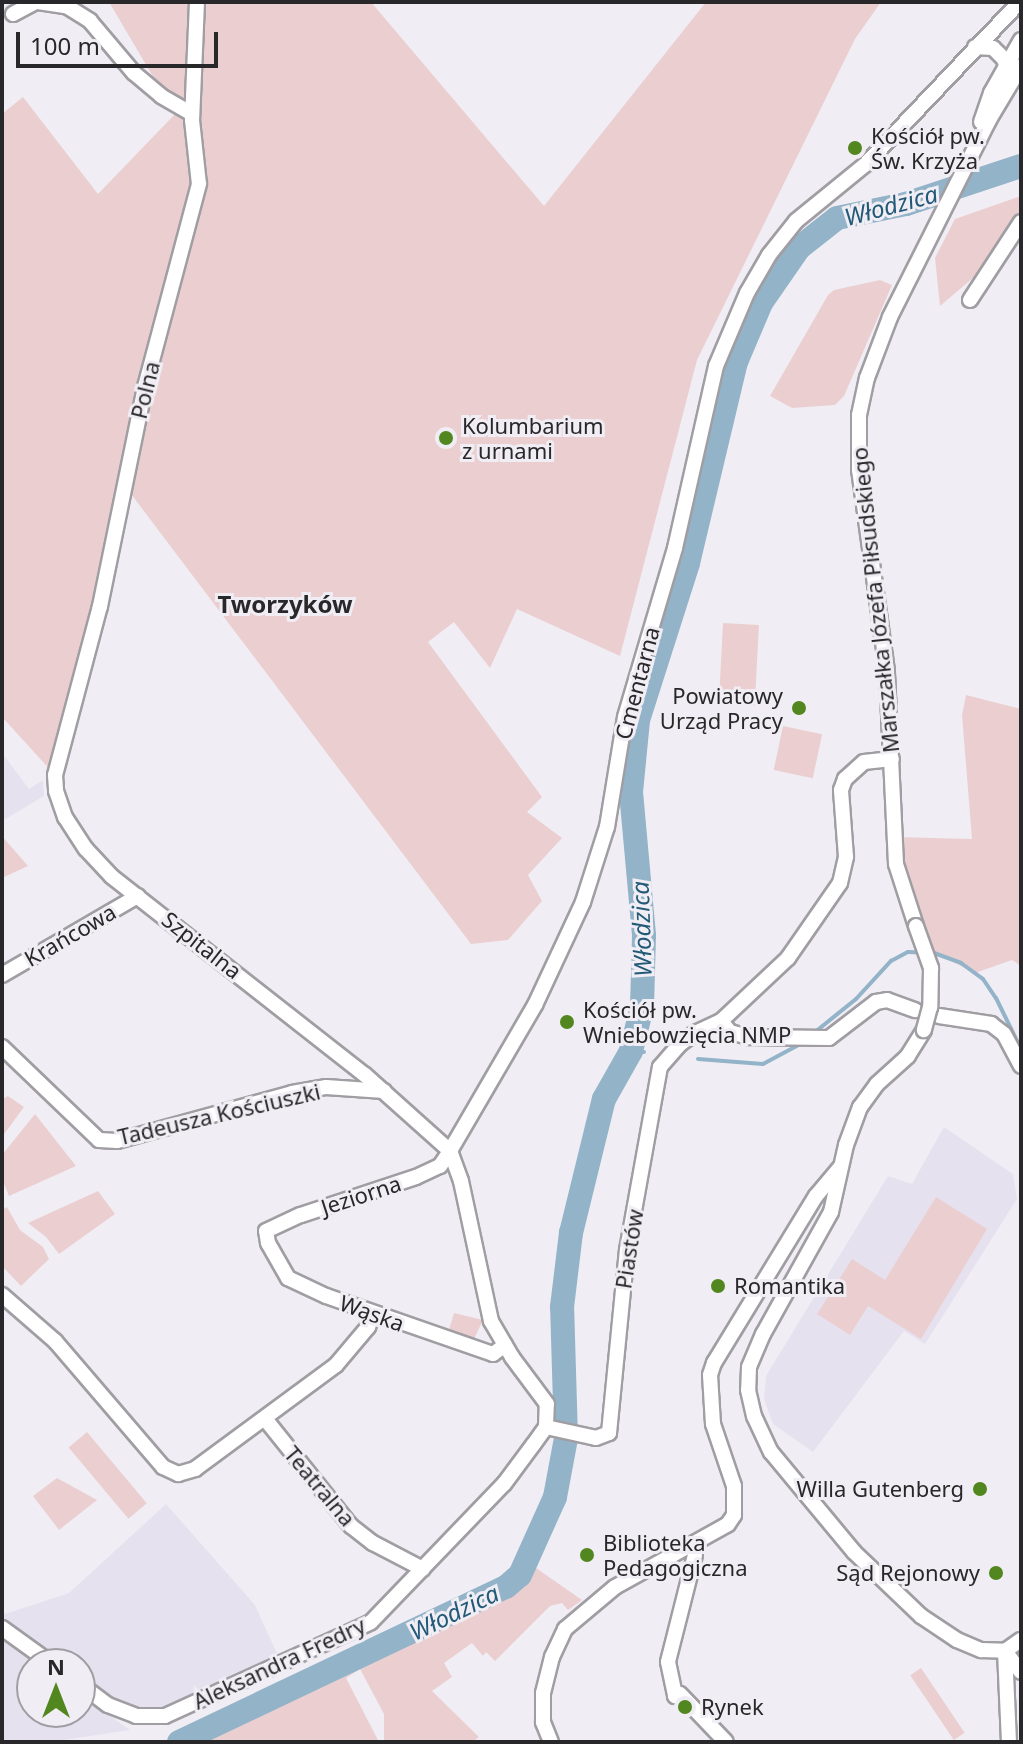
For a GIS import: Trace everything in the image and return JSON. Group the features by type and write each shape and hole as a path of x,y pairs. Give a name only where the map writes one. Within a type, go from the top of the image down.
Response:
{"street":[{"path":"13,14 37,2 68,7 90,21 134,73 161,96 192,114"},
{"name":"Polna","path":"55,775 100,606 145,387 199,184 192,114 197,2"},
{"name":"Cmentarna","path":"450,1151 535,1005 583,902 607,827 625,717 675,548 716,366 733,321 769,255 796,221 866,164 1020,2"},
{"path":"974,149 1014,66 1021,40"},
{"path":"975,47 993,48 1014,66"},
{"path":"974,149 985,108 1014,66"},
{"name":"Marszałka Józefa Piłsudskiego","path":"841,1166 860,1107 877,1084 908,1056 924,1030 930,1007 931,968 896,864 887,671 857,434 862,397 873,358 974,149"},
{"path":"970,300 1021,222"},
{"path":"892,759 864,762 845,779 841,790 846,857 840,883 788,958 725,1018 730,1032 749,1037 829,1038 876,1002 887,1000 938,1015 991,1024 1004,1034 1021,1066"},
{"name":"Szpitalna","path":"55,775 65,817 86,849 111,876 384,1091"},
{"name":"Krańcowa","path":"2,975 138,896"},
{"name":"Piastów","path":"549,1428 596,1438 609,1433 627,1250 660,1067 695,1033 725,1018"},
{"name":"Tadeusza Kościuszki","path":"2,1047 99,1140 117,1141 292,1093 326,1087 384,1091"},
{"path":"384,1091 450,1151 461,1181 491,1321 544,1397 549,1428"},
{"name":"Jeziorna","path":"266,1231 301,1215 416,1177 440,1166 450,1151"},
{"path":"841,1166 831,1212 763,1334 749,1367 748,1390 754,1416 771,1452 807,1498 854,1552 921,1616 957,1640 981,1650 1005,1651 1021,1640"},
{"path":"551,1742 543,1722 543,1693 552,1657 565,1629 615,1587 728,1524 734,1515 734,1486 713,1424 710,1375 714,1363 816,1196 841,1166"},
{"name":"Wąska","path":"266,1231 268,1243 288,1278 373,1314 493,1354 505,1345"},
{"path":"2,1295 55,1341 163,1467 178,1474 195,1469 266,1420 346,1356 373,1314"},
{"name":"Teatralna","path":"266,1420 351,1526 373,1543 423,1569"},
{"name":"Aleksandra Fredry","path":"96,1696 108,1705 136,1716 165,1716 371,1622 504,1484 549,1428"},
{"path":"695,1555 668,1662 675,1696 680,1694 726,1742"},
{"path":"2,1628 30,1648"},
{"path":"1005,1651 1021,1672"},
{"path":"1005,1651 1009,1742"}],"shaded area":[{"path":"109,2 371,2 544,206 706,2 881,2 855,39 697,360 620,656 517,609 490,668 454,622 428,642 542,797 527,812 562,838 528,875 542,901 508,940 471,944 128,490 55,775 2,717 2,114 23,97 98,194 175,114"},
{"path":"1021,196 1021,222 973,278 940,306 935,258 955,219"},
{"path":"880,280 892,285 844,396 835,405 792,408 770,396 828,295 834,290"},
{"path":"723,623 759,625 755,706 719,704"},
{"path":"966,695 1021,709 1021,966 1012,960 975,973 934,953 916,926 895,837 972,839 962,715"},
{"path":"783,726 822,734 813,778 774,770"},
{"path":"2,753 29,789 43,780 44,796 2,821"},
{"path":"2,836 28,866 2,878"},
{"path":"8,1096 24,1107 2,1137 2,1099"},
{"path":"35,1114 76,1166 9,1196 2,1179 2,1155"},
{"path":"944,1127 1013,1174 1017,1199 925,1344 904,1331 813,1452 773,1424 764,1399 766,1376 888,1176 912,1184"},
{"path":"98,1191 115,1214 59,1254 46,1237 28,1223"},
{"path":"936,1197 987,1229 921,1339 868,1306 850,1335 817,1314 852,1259 885,1280"},
{"path":"7,1207 20,1230 43,1247 49,1259 21,1286 2,1266 2,1210"},
{"path":"454,1313 483,1320 474,1339 449,1330"},
{"path":"87,1432 147,1503 128,1519 69,1447"},
{"path":"57,1478 97,1500 59,1530 33,1496"},
{"path":"166,1504 255,1605 278,1656 162,1710 137,1707 96,1688 96,1648 25,1648 2,1635 2,1615 69,1593"},
{"path":"526,1561 582,1600 568,1610 562,1603 550,1606 495,1661 486,1652 483,1656 472,1643 444,1663 452,1677 432,1691 479,1737 472,1742 384,1742 384,1714 360,1669 346,1678 379,1742 179,1742 506,1587 520,1575"},
{"path":"2,1639 16,1649 16,1728 96,1728 96,1706 130,1730 51,1742 2,1742"},
{"path":"921,1668 965,1733 954,1740 910,1675"}],"waterway":[{"name":"Włodzica","path":"179,1742 506,1587 520,1575 555,1497 566,1438 562,1307 571,1233 604,1099 631,1051 642,1007 644,935 631,792 638,720 688,563 736,362 761,303 799,248 837,218 906,204 1021,166"},
{"path":"815,1032 856,999 891,961 908,952 934,953 961,963 983,979 1021,1049"},
{"path":"698,1059 763,1064 802,1043"},
{"path":"631,1051 644,1052"}],"place":[{"name":"Kościół pw. Św. Krzyża","path":"855,148"},
{"name":"Kolumbarium z urnami","path":"446,438"},
{"name":"Powiatowy Urząd Pracy","path":"799,708"},
{"name":"Kościół pw. Wniebowzięcia NMP","path":"567,1022"},
{"name":"Romantika","path":"718,1286"},
{"name":"Willa Gutenberg","path":"980,1489"},
{"name":"Biblioteka Pedagogiczna","path":"587,1555"},
{"name":"Sąd Rejonowy","path":"996,1573"},
{"name":"Rynek","path":"685,1707"}],"district":[{"name":"Tworzyków","path":"285,604"}]}
